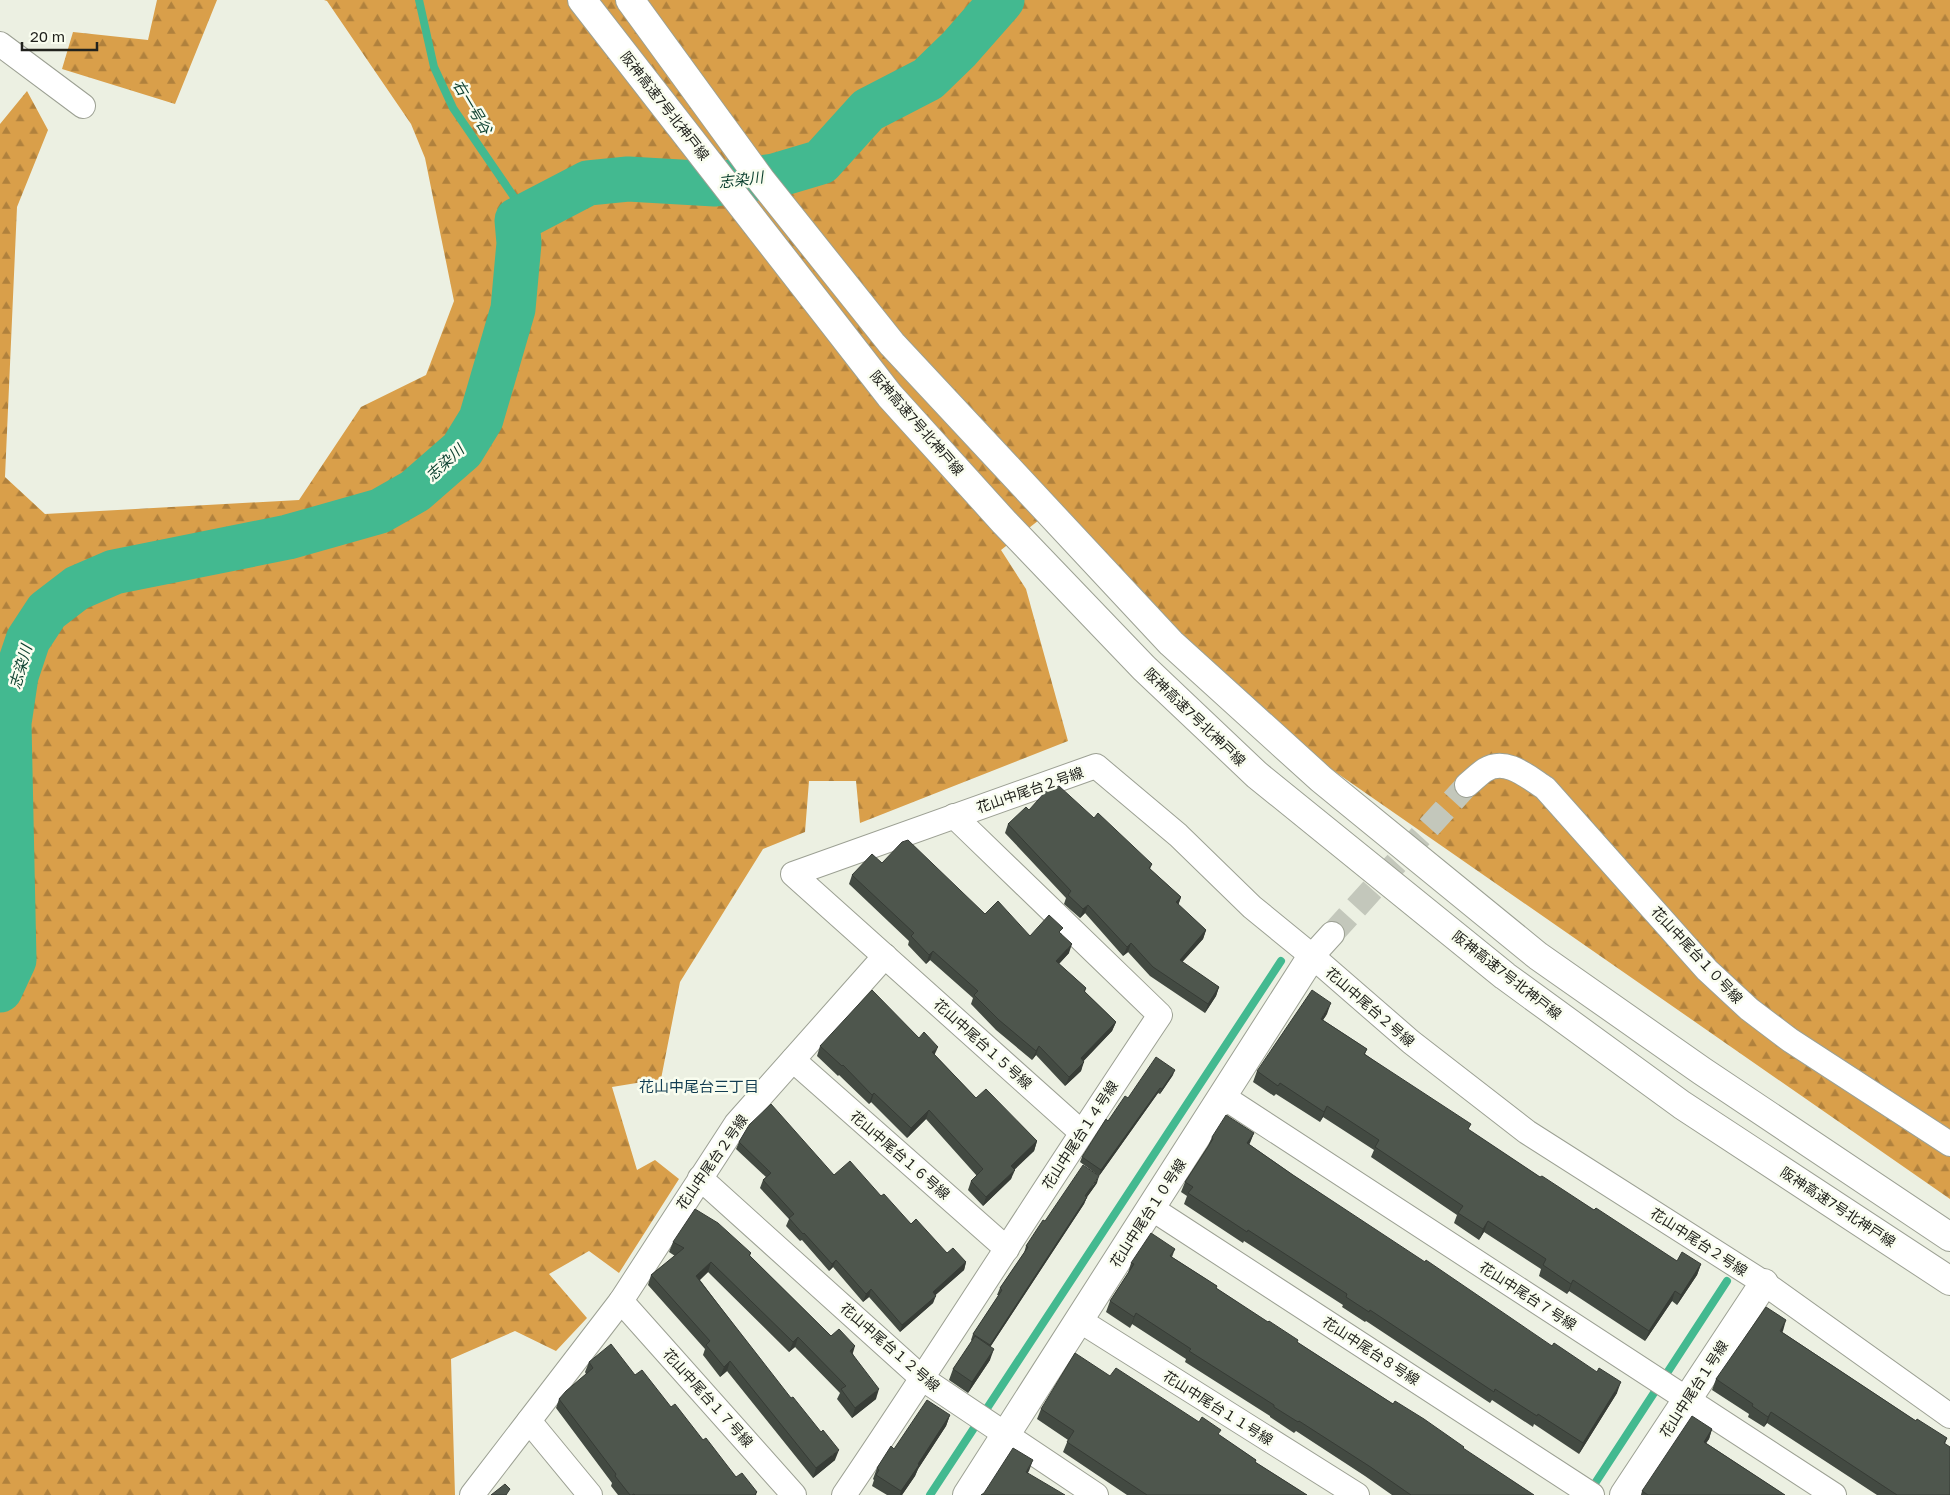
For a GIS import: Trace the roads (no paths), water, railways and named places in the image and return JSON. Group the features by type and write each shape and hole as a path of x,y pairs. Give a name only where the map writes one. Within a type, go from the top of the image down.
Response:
{"main road":[{"name":"阪神高速7号北神戸線","path":"582,0 890,396 1004,522 1144,668 1257,775 1505,976 1682,1105 1950,1281"},
{"path":"630,0 761,180 892,344 1171,643 1320,778 1538,956 1694,1065 1950,1237"},
{"name":"花山中尾台１０号線","path":"967,1495 1000,1432 1079,1320 1312,956"},
{"name":"花山中尾台１号線","path":"1624,1495 1681,1395 1764,1283"}],"street":[{"path":"0,44 83,106"},
{"name":"花山中尾台１０号線","path":"1467,785 1487,769 1502,764 1519,770 1546,788 1707,970 1749,1009 1790,1040 1950,1144"},
{"name":"花山中尾台２号線","path":"472,1495 621,1301 736,1124 885,956 793,874 1096,766 1178,835 1252,907 1411,1042 1527,1132 1764,1283 1950,1416"},
{"name":"花山中尾台１４号線","path":"844,1495 923,1379 1081,1132 1160,1015 954,816"},
{"name":"花山中尾台１０号線","path":"1312,956 1332,934"},
{"name":"花山中尾台１５号線","path":"885,956 1081,1132"},
{"name":"花山中尾台１６号線","path":"793,1060 1007,1249"},
{"name":"花山中尾台７号線","path":"1222,1096 1834,1495"},
{"name":"花山中尾台１２号線","path":"700,1178 923,1379 1096,1495"},
{"name":"花山中尾台８号線","path":"1151,1208 1583,1489"},
{"name":"花山中尾台１７号線","path":"621,1301 794,1495"},
{"name":"花山中尾台１１号線","path":"1079,1320 1357,1495"},
{"path":"529,1421 590,1495"}],"waterway":[{"name":"右一号谷","path":"419,0 434,67 453,108 514,197 517,220"},
{"name":"志染川","path":"0,990 14,960 9,723 16,676 28,640 47,611 77,588 114,572 288,537 380,511 415,491 462,450 481,419 513,309 519,243 517,220 588,183 628,179 715,184 774,176 821,162 868,110 928,79 959,49 1002,0"},
{"path":"930,1495 1281,961"},
{"path":"1590,1491 1727,1281"}],"tunnel":[{"path":"1332,934 1467,785"}],"district":[{"name":"花山中尾台三丁目","path":"699,1087"}]}
